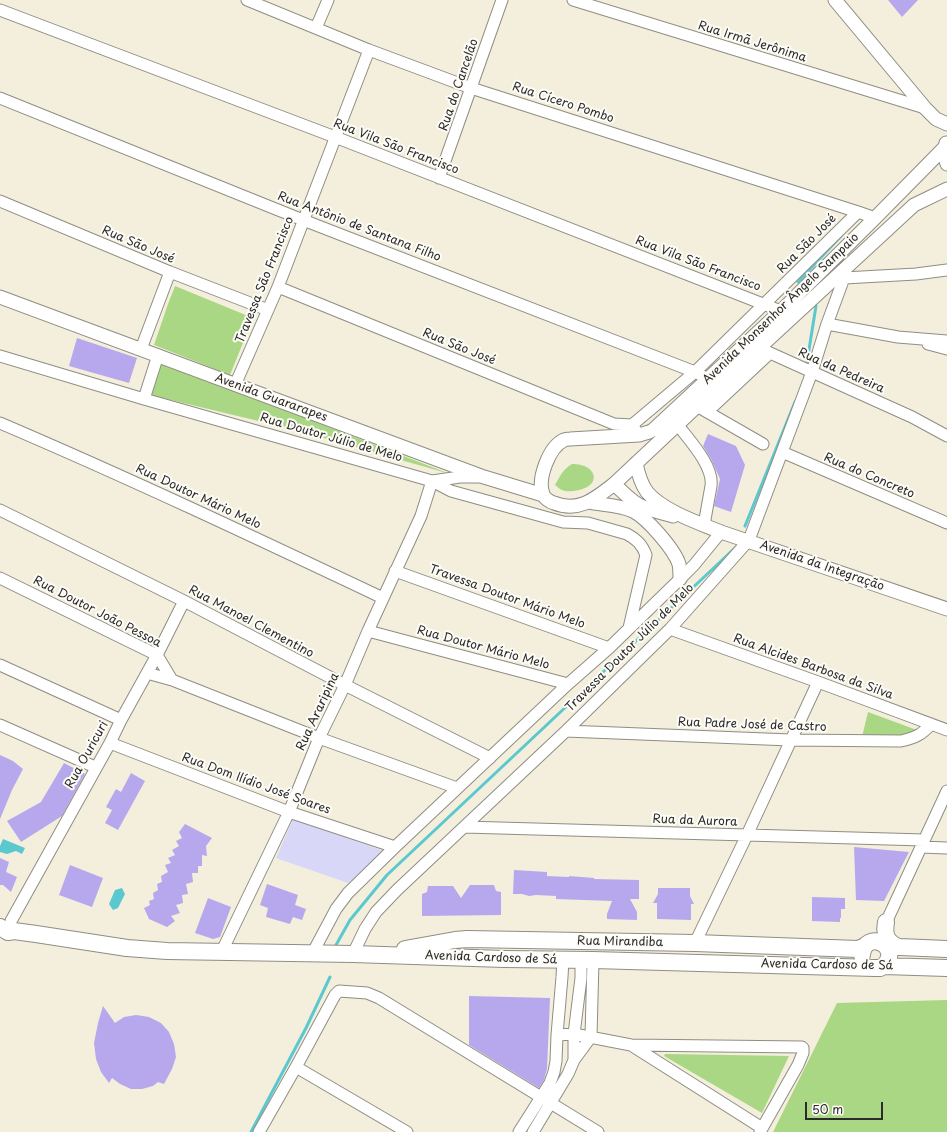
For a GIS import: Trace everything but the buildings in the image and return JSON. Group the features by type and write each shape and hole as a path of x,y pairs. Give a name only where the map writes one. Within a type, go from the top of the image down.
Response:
{"highway":[{"path":"882,945 888,949 890,953 887,962 877,967 867,965 862,958 862,954 882,945 893,944 888,939 886,934 886,922"},
{"name":"Avenida Cardoso de Sá","path":"6,927 36,934 127,948 167,951 947,968"},
{"name":"Rua Mirandiba","path":"376,955 467,939 695,943 858,949 882,945 947,949"}],"main road":[{"path":"835,0 925,108 936,119 947,124"},
{"path":"946,144 944,156 947,164"},
{"name":"Avenida Monsenhor Ângelo Sampaio","path":"543,496 541,488 542,474 546,461 552,451 559,444 564,440 570,439 635,430 649,432 653,430 781,311 875,218 946,144"},
{"name":"Avenida Monsenhor Ângelo Sampaio","path":"588,502 595,499 614,484 677,424 702,409 914,205 947,189"},
{"name":"Avenida Guararapes","path":"0,297 484,478 543,496 551,502 559,505 572,507 588,502"},
{"name":"Avenida da Integração","path":"636,463 642,483 646,491 653,498 670,509 701,524 947,609"},
{"name":"Avenida da Integração","path":"614,484 639,505 701,524"},
{"path":"588,502 632,511 644,518 668,545 674,555 679,564 680,579"}],"street":[{"name":"Rua Cícero Pombo","path":"247,0 369,50 472,88 875,218"},
{"path":"316,28 328,0"},
{"name":"Rua do Cancelão","path":"439,178 502,0"},
{"name":"Rua Irmã Jerônima","path":"573,0 925,108"},
{"name":"Rua Vila São Francisco","path":"0,10 335,137 781,311"},
{"name":"Travessa São Francisco","path":"235,385 278,287 369,50"},
{"name":"Rua Antônio de Santana Filho","path":"0,98 303,220 695,372 708,379"},
{"name":"Rua São José","path":"0,201 170,272 268,310"},
{"name":"Rua São José","path":"278,287 614,424 635,430 858,212"},
{"path":"840,277 916,274 947,270"},
{"path":"141,349 170,272"},
{"path":"916,274 947,276"},
{"name":"Travessa Doutor Júlio de Melo","path":"353,954 365,929 376,912 397,890 566,731 670,629 749,540 812,372 828,324 840,277"},
{"path":"828,324 898,337 947,349"},
{"path":"898,337 947,341"},
{"name":"Rua da Pedreira","path":"764,351 912,417 947,430"},
{"path":"144,399 158,355"},
{"name":"Rua Doutor Júlio de Melo","path":"0,356 144,399 432,481 451,491 563,522 588,523 627,534 643,546 646,555"},
{"path":"702,409 763,444"},
{"name":"Rua da Pedreira","path":"912,417 947,436"},
{"name":"Rua Doutor Mário Melo","path":"0,424 75,455 383,598"},
{"path":"677,424 699,453 711,476 712,481 701,524"},
{"name":"Rua do Concreto","path":"782,452 947,523"},
{"path":"432,481 460,477 484,478"},
{"name":"Rua Araripina","path":"221,953 289,812 319,738 345,685 420,516 432,481"},
{"name":"Rua Manoel Clementino","path":"0,510 184,601 345,685 490,758"},
{"name":"Travessa Doutor Júlio de Melo","path":"312,954 325,928 348,893 568,684 609,648 694,565 721,532"},
{"name":"Travessa Doutor Júlio de Melo","path":"629,628 646,555"},
{"name":"Travessa Doutor Mário Melo","path":"395,571 609,648"},
{"name":"Rua Doutor João Pessoa","path":"0,578 157,655 172,680"},
{"name":"Rua Ouricuri","path":"6,927 95,767 110,743 184,601"},
{"name":"Rua Alcides Barbosa da Silva","path":"670,629 947,730"},
{"name":"Rua Doutor Mário Melo","path":"368,631 568,684"},
{"path":"0,665 121,720"},
{"path":"147,673 172,680 319,738 458,788"},
{"path":"695,943 818,682"},
{"name":"Rua Padre José de Castro","path":"566,731 790,740 901,741 915,738 931,724"},
{"path":"0,725 95,767"},
{"name":"Rua Dom Ilídio José Soares","path":"110,743 289,812 395,847"},
{"path":"882,945 886,922 947,791"},
{"name":"Rua da Aurora","path":"464,827 747,835 923,844 947,848"},
{"path":"533,1132 545,1100 556,1061 556,1035 563,960"},
{"path":"574,1060 574,1034 581,978 587,960"},
{"path":"519,1132 568,1074 574,1060 591,1037 587,960"},
{"path":"259,1132 337,992 340,991 364,993 379,998 598,1132"},
{"path":"556,1035 574,1034 631,1045 802,1047 803,1053 798,1065 761,1130 631,1045"},
{"path":"296,1067 407,1132"}],"shaded area":[{"path":"293,819 387,852 348,883 276,858"}],"green space":[{"path":"175,286 253,318 230,375 154,345"},
{"path":"161,362 450,474 296,430 150,395"},
{"path":"572,464 585,466 591,470 594,476 593,482 584,488 575,491 559,489 555,485 564,470"},
{"path":"868,712 925,733 925,738 918,742 862,737"},
{"path":"947,1000 947,1132 773,1132 837,1003"},
{"path":"665,1054 789,1056 762,1113 664,1056"}],"water":[{"path":"3,839 25,848 22,854 16,851 7,854 0,852 0,846"},
{"path":"122,888 125,894 118,908 113,910 109,904 115,890"}],"waterway":[{"path":"798,282 841,236"},
{"path":"807,362 816,306"},
{"path":"745,526 795,402"},
{"path":"336,945 350,920 387,875 736,547"},
{"path":"251,1132 306,1028 330,977"}]}
